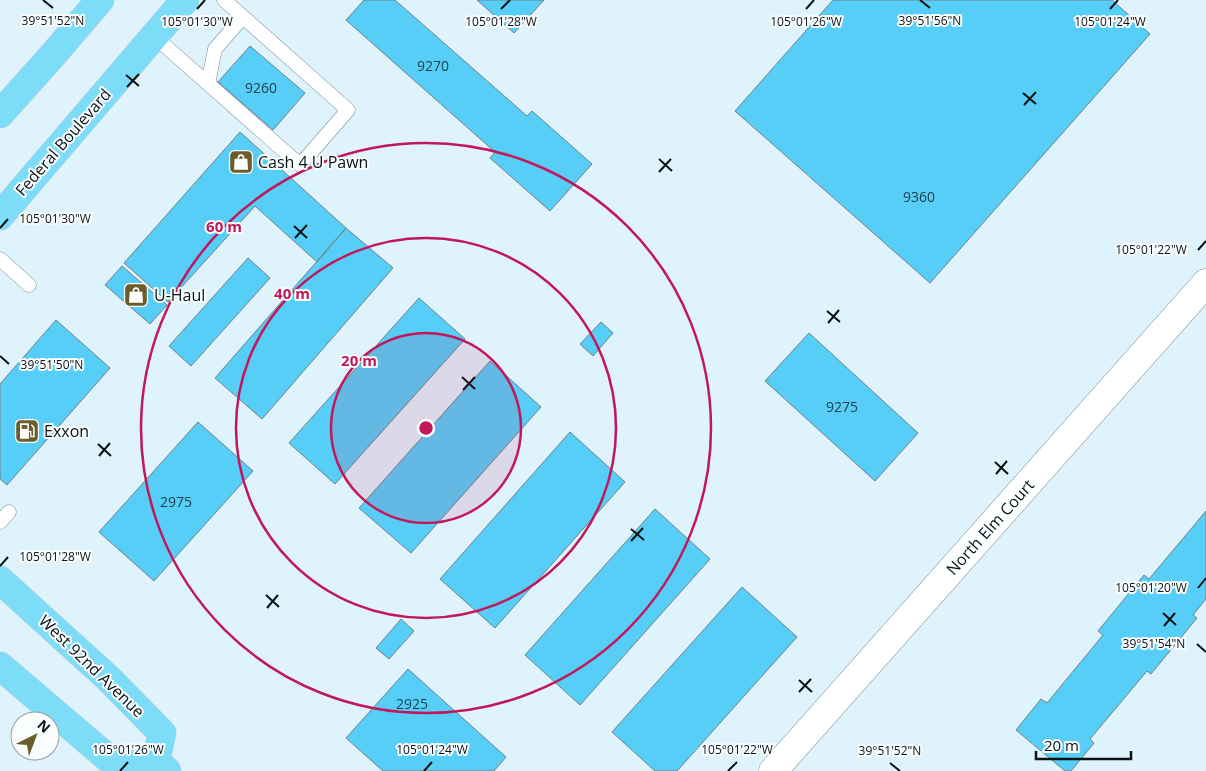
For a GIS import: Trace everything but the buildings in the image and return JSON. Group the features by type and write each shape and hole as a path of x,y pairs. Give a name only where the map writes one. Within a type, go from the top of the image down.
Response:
{"main road":[{"path":"0,114 100,0"},
{"name":"Federal Boulevard","path":"0,216 185,0"},
{"name":"West 92nd Avenue","path":"0,580 109,679 162,733 161,766 116,765 0,666"}],"street":[{"name":"North Elm Court","path":"774,771 1206,283"}],"lane":[{"path":"154,36 300,165 348,110 224,0"},
{"path":"208,84 215,49 243,17"},
{"path":"0,259 28,285"}],"place":[{"name":"Cash 4 U Pawn","path":"241,162"},
{"name":"U-Haul","path":"136,295"},
{"name":"Exxon","path":"27,431"}]}
